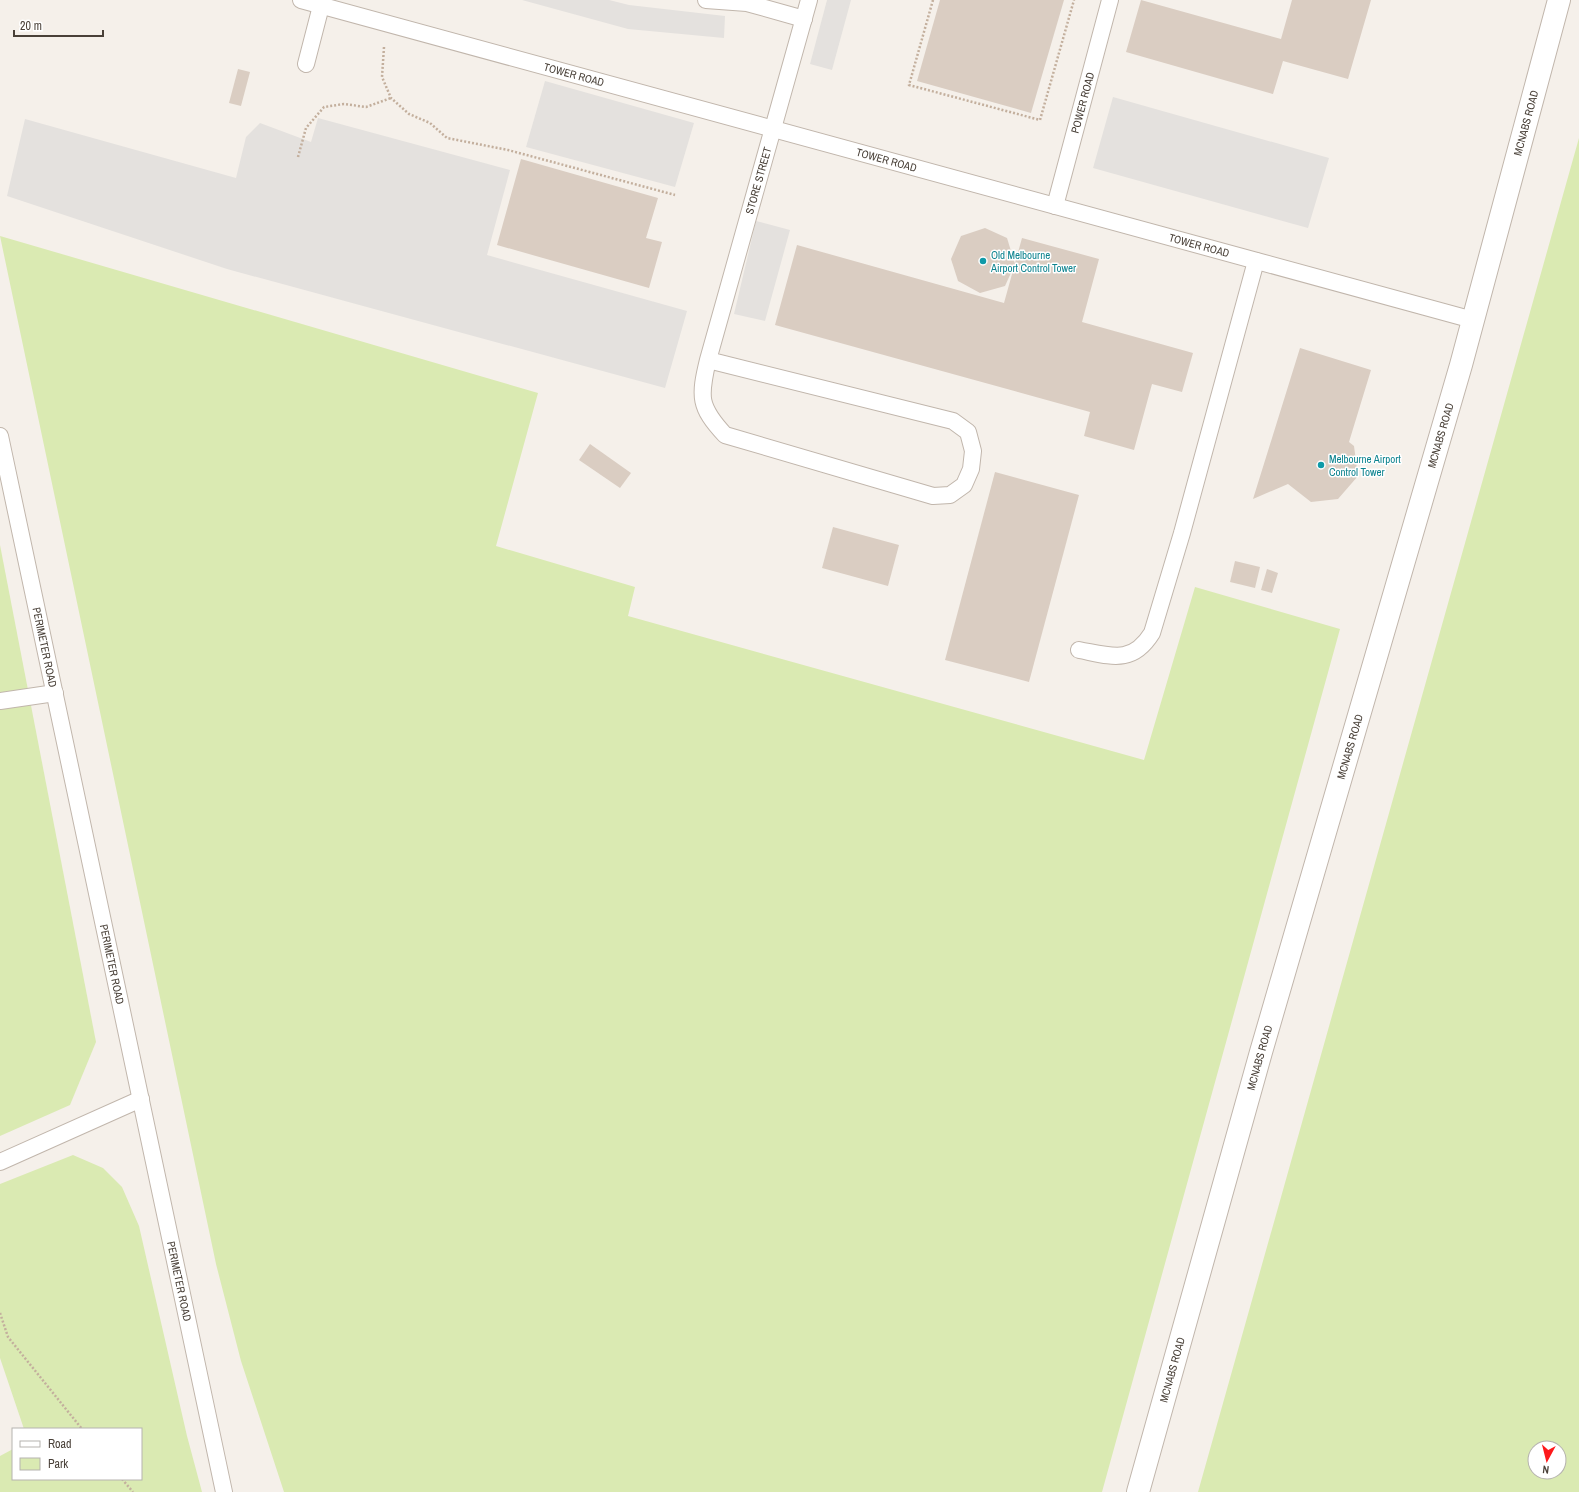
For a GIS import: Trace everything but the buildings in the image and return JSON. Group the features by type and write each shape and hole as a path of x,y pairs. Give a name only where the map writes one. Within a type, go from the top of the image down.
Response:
{"street":[{"name":"MCNABS ROAD","path":"1138,1492 1261,1052 1473,320 1559,0"}],"lane":[{"name":"TOWER ROAD","path":"301,0 1473,320"},
{"path":"706,0 747,3 804,19"},
{"name":"STORE STREET","path":"708,360 953,421 968,432 973,451 971,469 964,485 950,495 933,496 725,435 710,419 702,401 708,360 809,0"},
{"name":"POWER ROAD","path":"1055,206 1110,0"},
{"path":"306,64 322,6"},
{"path":"1079,650 1114,657 1131,653 1144,646 1152,633 1182,533 1256,261"},
{"name":"PERIMETER ROAD","path":"0,436 224,1492"},
{"path":"0,701 55,693"},
{"path":"0,1162 141,1099"}],"path":[{"path":"933,0 909,85 1040,120 1074,0"},
{"path":"389,24 383,51 382,78 391,98 409,114 430,123 447,138 508,150 675,195"},
{"path":"298,157 306,128 324,107 344,104 366,107 391,98"},
{"path":"0,1313 8,1337 81,1428"},
{"path":"123,1480 133,1492"}],"green space":[{"path":"1579,138 1579,1492 1198,1492"},
{"path":"0,236 538,393 496,546 635,587 628,616 1144,760 1195,587 1340,629 1102,1492 284,1492 241,1361 216,1264"},
{"path":"0,545 96,1042 70,1105 0,1136"},
{"path":"73,1155 103,1168 122,1187 139,1226 187,1436 202,1492 0,1492 0,1456 12,1450 12,1480 142,1480 142,1428 24,1428 0,1358 0,1184"}],"shaded area":[{"path":"522,0 609,0 629,5 725,16 724,38 628,29"},
{"path":"827,0 851,0 832,70 810,64"},
{"path":"545,81 694,123 675,187 526,147"},
{"path":"1113,97 1329,158 1308,228 1093,168"},
{"path":"318,118 510,170 487,255 687,311 665,388 227,269 7,196 25,119 236,178 246,137 260,123 311,142"},
{"path":"756,221 790,230 765,321 734,314"}],"place":[{"name":"Old Melbourne Airport Control Tower","path":"983,261"},
{"name":"Melbourne Airport Control Tower","path":"1321,465"}]}
